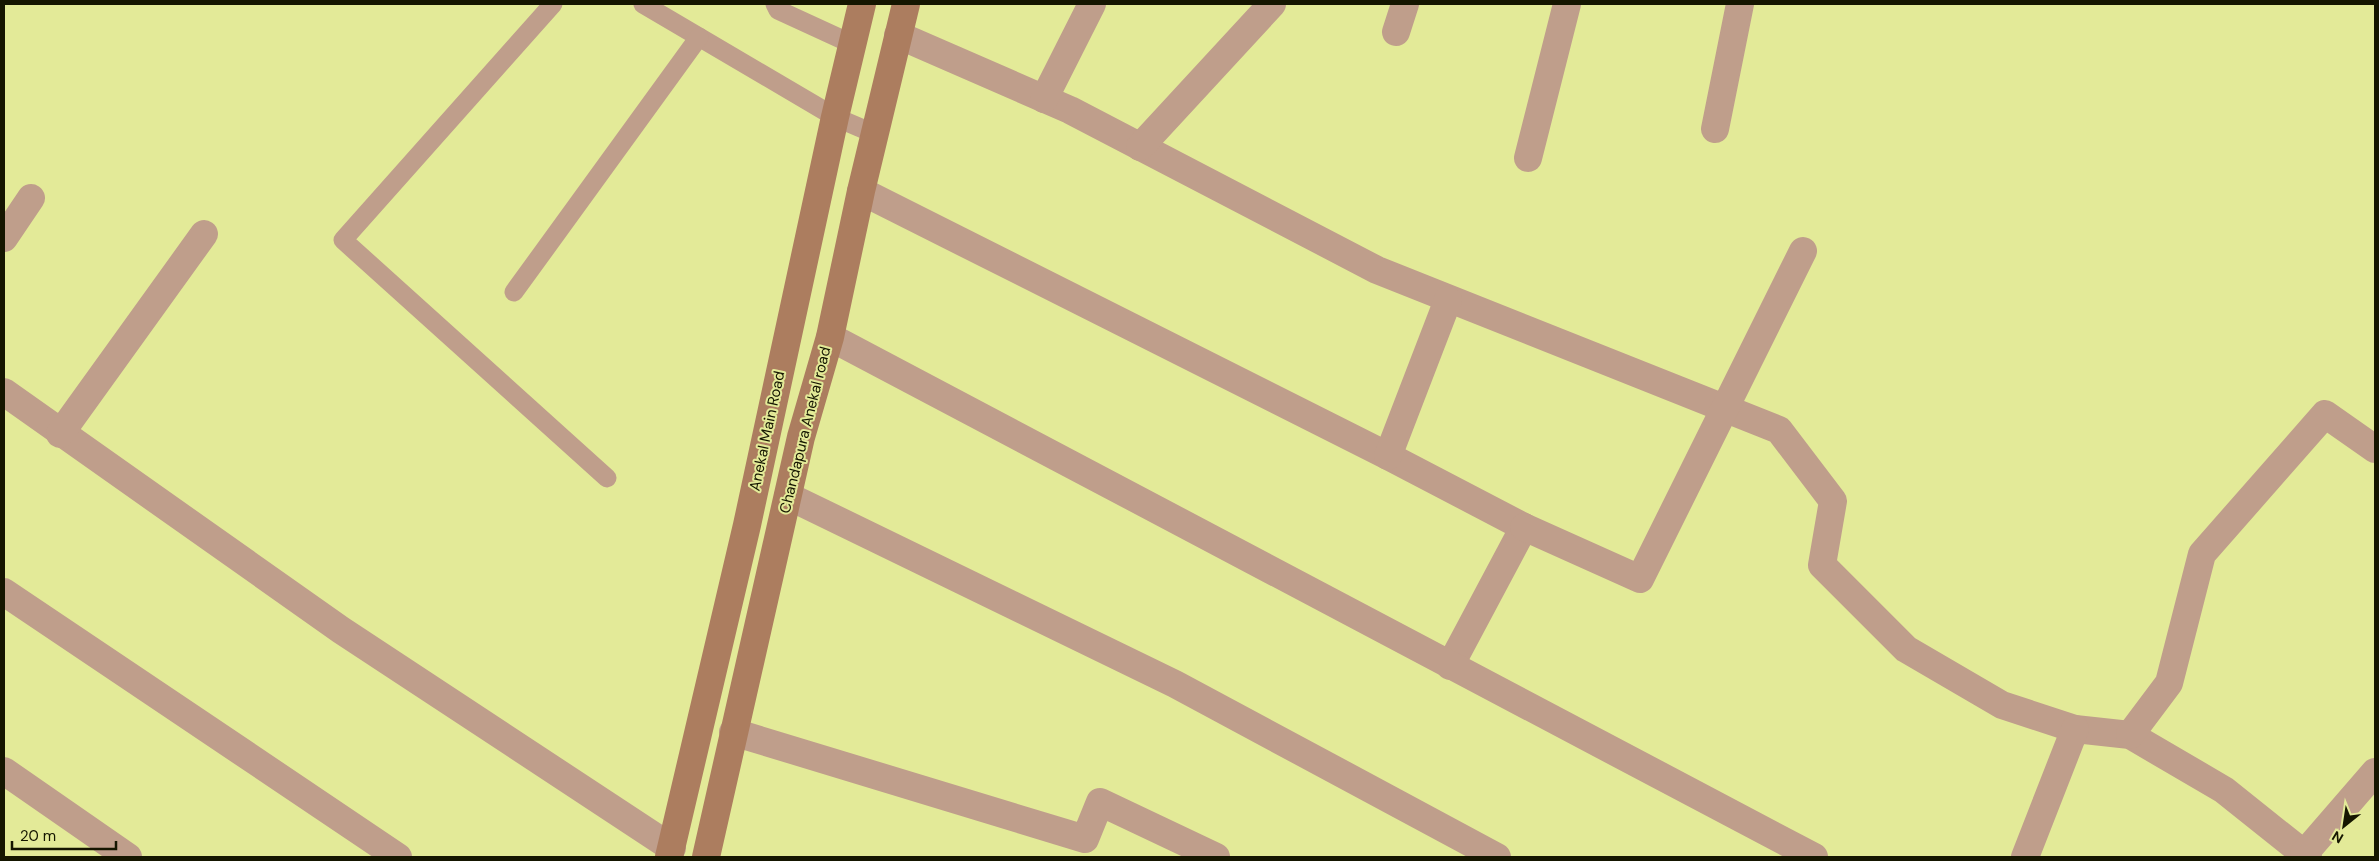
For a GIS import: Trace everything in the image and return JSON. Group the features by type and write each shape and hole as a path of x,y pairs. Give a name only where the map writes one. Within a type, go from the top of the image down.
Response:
{"main road":[{"name":"Anekal Main Road","path":"670,853 747,525 835,117 862,4"},
{"name":"Chandapura Anekal road","path":"706,857 801,437 830,336 861,191 906,4"}],"street":[{"path":"1044,99 1092,4"},
{"path":"1140,147 1272,4"},
{"path":"1396,32 1405,4"},
{"path":"1528,158 1567,4"},
{"path":"1714,129 1740,4"},
{"path":"898,35 1044,99 1377,270 1448,300 1779,430 1833,501 1822,565 1906,649 2002,705 2075,729 2130,734 2224,790 2306,856 2375,772"},
{"path":"861,191 1388,456 1524,527 1640,579 1803,251"},
{"path":"4,238 32,198"},
{"path":"60,434 204,234"},
{"path":"1388,456 1448,300"},
{"path":"830,336 1450,666 1814,857"},
{"path":"4,392 60,434 341,630 670,853"},
{"path":"2130,734 2169,682 2202,554 2325,414 2375,449"},
{"path":"788,496 1175,684 1496,857"},
{"path":"1450,666 1524,527"},
{"path":"4,592 398,857"},
{"path":"2026,857 2075,729"},
{"path":"733,732 1081,848 1100,802 1216,857"},
{"path":"4,772 128,857"}],"lane":[{"path":"553,4 343,240 608,478"},
{"path":"643,4 835,117 875,134"},
{"path":"775,4 778,10 852,44"},
{"path":"514,292 699,37"}]}
